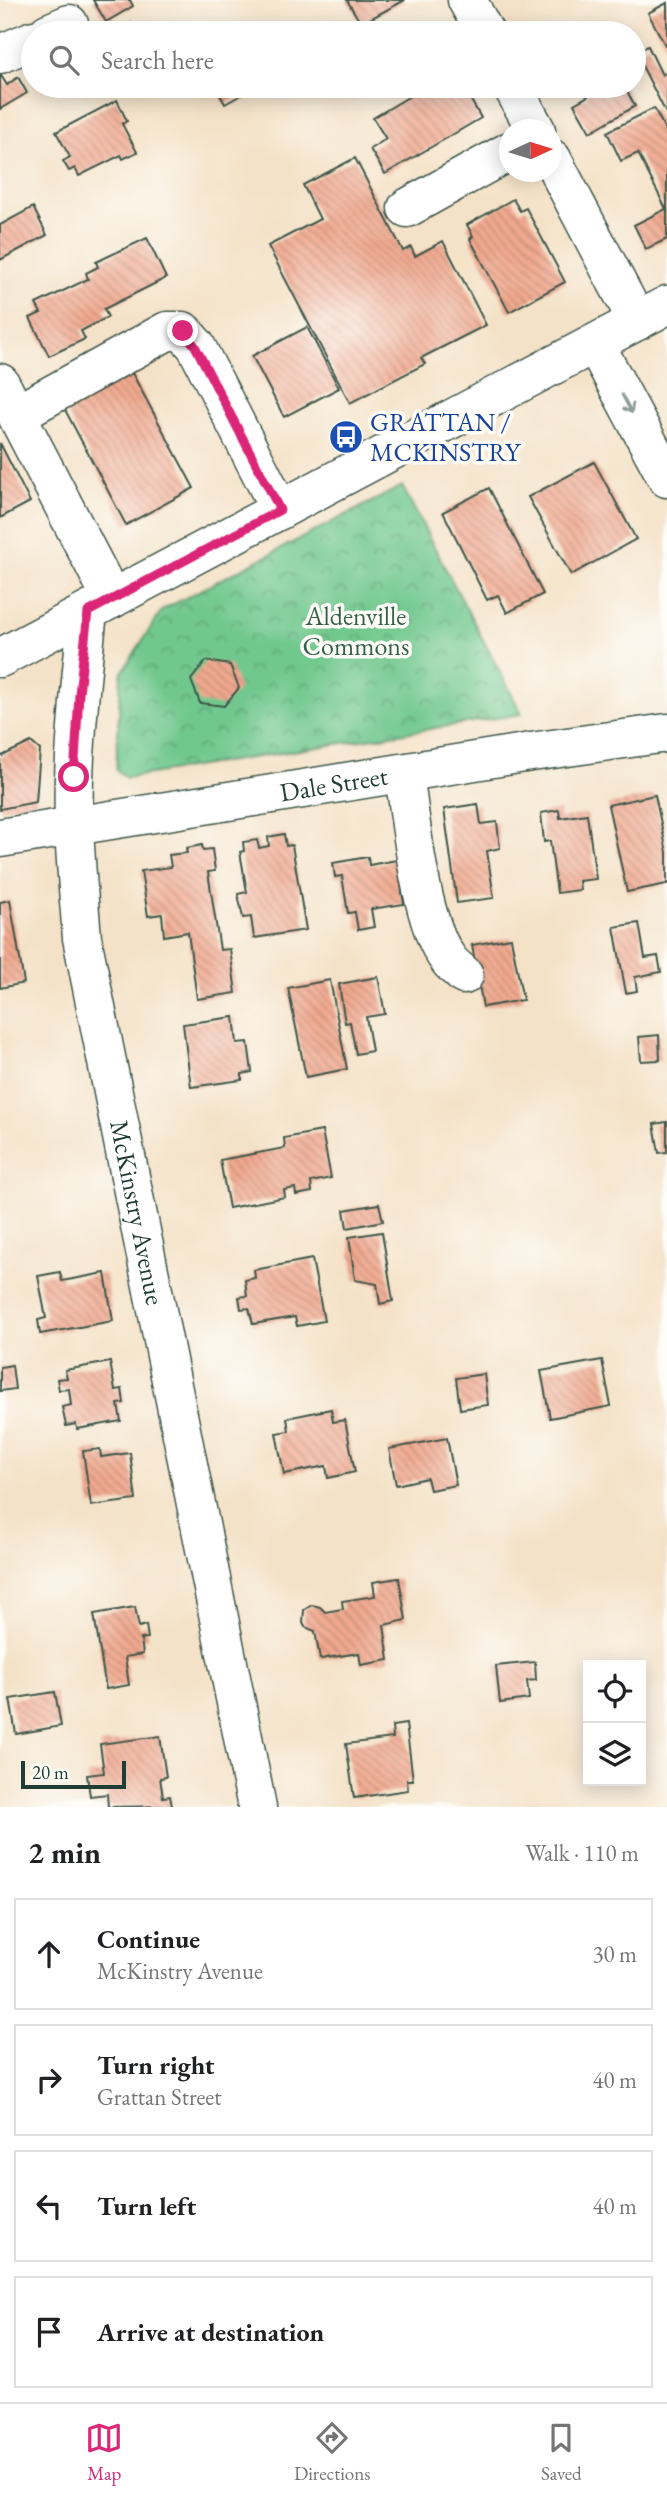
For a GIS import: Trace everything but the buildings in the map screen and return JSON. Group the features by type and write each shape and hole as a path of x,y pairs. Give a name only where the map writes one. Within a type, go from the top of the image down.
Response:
{"street":[{"path":"467,0 478,21"},
{"path":"0,54 21,45"},
{"path":"519,98 530,119"},
{"path":"407,208 499,156"},
{"path":"0,658 652,313 562,176"},
{"path":"100,606 8,398 167,331 183,331 195,346 280,510"},
{"path":"595,344 667,478"},
{"name":"McKinstry Avenue","path":"100,606 79,694 74,777 82,938 257,1807"},
{"name":"Dale Street","path":"0,838 75,824 667,733"},
{"path":"404,773 420,877 429,916 448,959 464,975"}],"green space":[{"name":"Aldenville Commons","path":"402,486 522,714 126,778 116,769 121,674 162,610"}],"place":[{"name":"GRATTAN / MCKINSTRY","path":"346,437"}],"route":[{"path":"74,777 88,612 280,510 195,346 183,331"}]}
